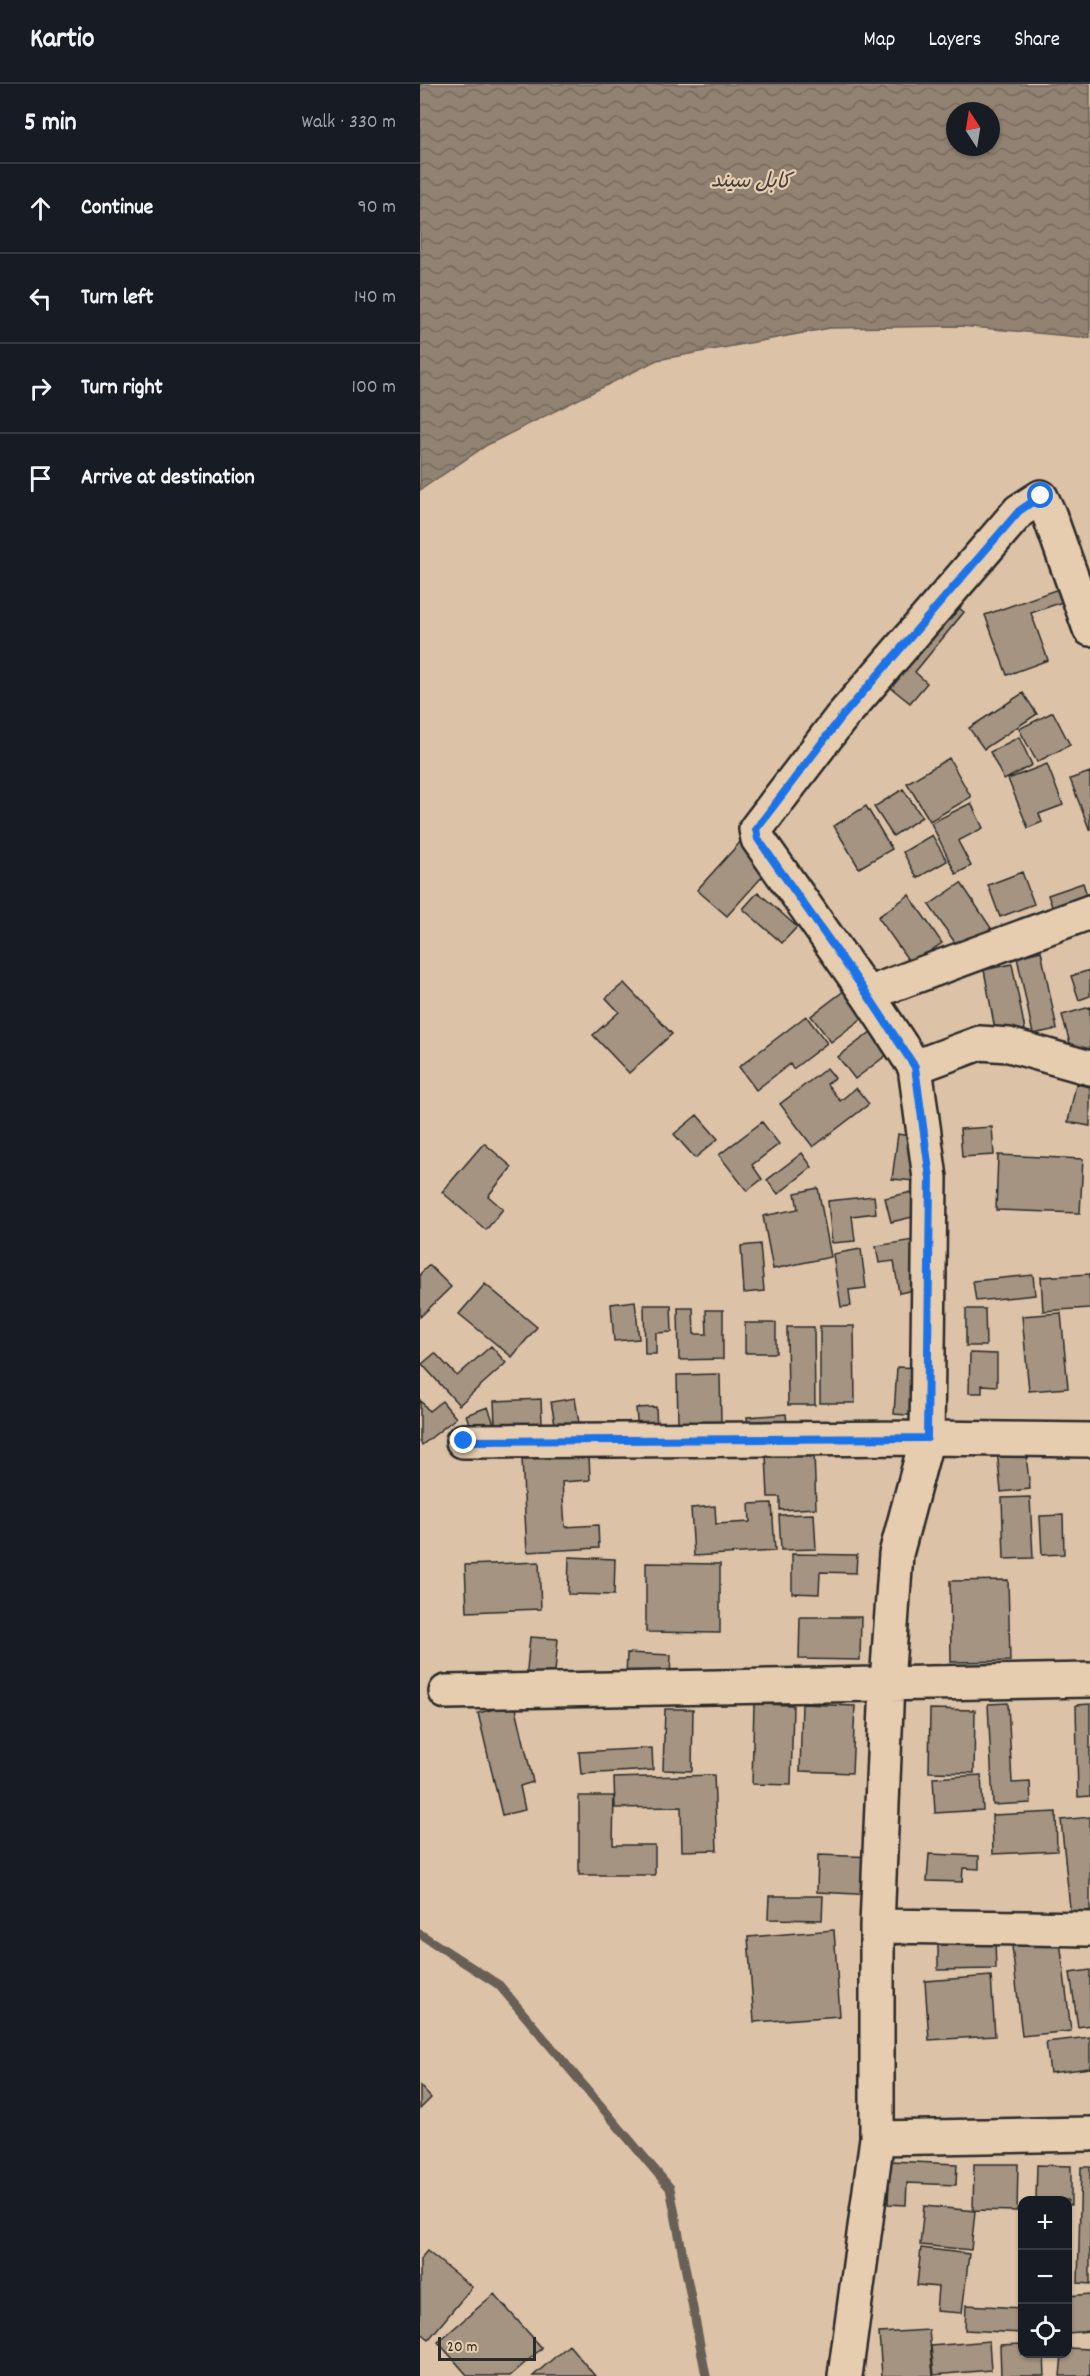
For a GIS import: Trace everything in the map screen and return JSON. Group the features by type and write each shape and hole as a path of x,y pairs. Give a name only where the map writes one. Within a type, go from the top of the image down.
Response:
{"street":[{"path":"845,2376 877,2138 877,1926 887,1683 896,1554 927,1438 930,1178 915,1067 867,994 758,839 756,829 840,719 1019,511 1041,496 1090,630"},
{"path":"867,994 1090,912"},
{"path":"915,1067 980,1043 1009,1046 1090,1068"},
{"path":"464,1441 927,1438 1090,1440"},
{"path":"446,1692 1090,1680"},
{"path":"877,1926 1090,1929"},
{"path":"877,2138 1090,2134"}],"water":[{"name":"کابل سيند","path":"420,84 1090,84 1090,338 961,326 830,328 657,360 487,445 420,490"}],"building":[{"path":"1061,588 1065,601 1031,613 1048,660 1007,675 985,615"},
{"path":"948,599 964,612 915,672 927,683 910,703 881,680"},
{"path":"1023,693 1037,714 984,749 969,728"},
{"path":"1053,712 1070,745 1037,762 1019,729"},
{"path":"1019,737 1032,765 1004,780 990,752"},
{"path":"949,758 971,797 930,821 907,783"},
{"path":"1047,764 1063,805 1039,814 1042,822 1028,828 1008,779"},
{"path":"1090,772 1090,831 1070,779"},
{"path":"903,789 922,817 893,836 874,807"},
{"path":"971,803 983,828 958,841 971,866 956,874 931,823"},
{"path":"866,806 892,849 859,868 834,826"},
{"path":"932,835 947,861 917,878 903,852"},
{"path":"742,840 771,867 727,916 697,890"},
{"path":"1022,872 1034,904 1000,917 988,885"},
{"path":"961,883 991,928 960,950 929,905"},
{"path":"1083,883 1089,901 1054,912 1048,895"},
{"path":"758,892 797,927 782,943 743,909"},
{"path":"909,895 942,943 911,964 878,917"},
{"path":"1041,951 1057,1029 1033,1034 1017,957"},
{"path":"1012,964 1025,1030 996,1035 984,970"},
{"path":"1090,970 1090,996 1079,1000 1071,976"},
{"path":"624,983 672,1034 629,1073 593,1035 619,1012 606,998"},
{"path":"853,984 873,1010 831,1042 811,1016"},
{"path":"1090,1007 1090,1054 1071,1047 1062,1015"},
{"path":"806,1016 827,1043 793,1069 790,1064 756,1090 739,1067"},
{"path":"880,1025 897,1047 855,1079 838,1057"},
{"path":"827,1068 835,1078 827,1084 840,1101 856,1088 869,1104 813,1147 780,1104"},
{"path":"1076,1084 1090,1087 1090,1126 1068,1122"},
{"path":"697,1115 718,1139 695,1158 674,1134"},
{"path":"762,1122 779,1144 752,1165 762,1179 747,1191 719,1155"},
{"path":"992,1127 994,1155 962,1157 960,1129"},
{"path":"898,1134 921,1138 916,1181 892,1179"},
{"path":"484,1143 512,1167 488,1196 503,1209 486,1230 442,1192"},
{"path":"802,1153 812,1167 778,1194 767,1180"},
{"path":"998,1155 1083,1159 1080,1213 996,1210"},
{"path":"818,1188 831,1257 773,1269 763,1216 798,1209 795,1193"},
{"path":"912,1192 917,1216 891,1222 885,1198"},
{"path":"874,1196 876,1213 852,1216 855,1241 832,1243 828,1201"},
{"path":"913,1240 920,1289 899,1293 894,1261 879,1263 876,1246"},
{"path":"760,1244 764,1291 744,1293 741,1246"},
{"path":"861,1249 866,1288 849,1290 851,1306 841,1307 833,1254"},
{"path":"429,1265 451,1287 420,1317 420,1274"},
{"path":"1090,1274 1090,1308 1043,1311 1041,1277"},
{"path":"1033,1275 1035,1295 976,1301 973,1281"},
{"path":"485,1284 537,1327 512,1357 459,1314"},
{"path":"635,1301 639,1339 614,1341 611,1304"},
{"path":"644,1305 671,1305 672,1332 656,1333 656,1354 645,1354"},
{"path":"678,1308 693,1308 694,1334 707,1334 706,1310 723,1310 723,1359 679,1360"},
{"path":"966,1309 985,1309 986,1346 966,1346"},
{"path":"1061,1313 1068,1388 1029,1391 1022,1316"},
{"path":"745,1323 776,1323 776,1353 745,1353"},
{"path":"820,1326 854,1326 855,1403 820,1403"},
{"path":"787,1327 814,1327 815,1405 788,1405"},
{"path":"491,1346 506,1363 459,1405 422,1364 435,1353 457,1376"},
{"path":"970,1353 997,1354 997,1386 982,1385 982,1393 969,1393"},
{"path":"897,1367 923,1368 920,1416 894,1414"},
{"path":"720,1374 721,1422 678,1423 677,1375"},
{"path":"575,1398 581,1436 558,1440 551,1402"},
{"path":"541,1399 542,1423 495,1424 494,1401"},
{"path":"420,1400 429,1411 442,1401 456,1418 422,1445 420,1442"},
{"path":"488,1407 497,1432 475,1440 466,1415"},
{"path":"656,1407 657,1432 638,1433 636,1408"},
{"path":"786,1414 788,1434 749,1438 747,1417"},
{"path":"1025,1447 1030,1489 1001,1492 997,1450"},
{"path":"814,1453 816,1508 780,1510 780,1497 768,1497 766,1455"},
{"path":"589,1455 590,1480 562,1482 565,1527 598,1525 599,1548 527,1552 522,1459"},
{"path":"1030,1497 1033,1558 1004,1559 1002,1498"},
{"path":"772,1503 775,1551 694,1556 691,1508 715,1506 716,1524 750,1522 749,1504"},
{"path":"814,1514 816,1549 781,1550 779,1515"},
{"path":"1063,1515 1064,1554 1042,1555 1040,1516"},
{"path":"792,1554 857,1555 856,1573 820,1572 819,1594 792,1593"},
{"path":"569,1557 615,1559 614,1595 568,1594"},
{"path":"539,1562 541,1609 467,1612 465,1565"},
{"path":"646,1563 720,1564 720,1633 646,1632"},
{"path":"1008,1580 1010,1661 951,1662 950,1581"},
{"path":"800,1617 861,1617 860,1660 799,1659"},
{"path":"530,1637 558,1639 554,1683 526,1680"},
{"path":"627,1653 671,1655 670,1679 626,1677"},
{"path":"1008,1703 1012,1783 1030,1782 1031,1803 993,1805 988,1704"},
{"path":"515,1704 533,1782 520,1786 525,1810 502,1815 478,1713"},
{"path":"754,1704 793,1705 791,1785 752,1784"},
{"path":"802,1704 855,1706 852,1773 800,1771"},
{"path":"1090,1704 1090,1796 1078,1797 1076,1705"},
{"path":"665,1709 693,1709 692,1771 663,1770"},
{"path":"930,1709 975,1710 974,1773 929,1772"},
{"path":"652,1748 653,1770 581,1774 579,1752"},
{"path":"714,1775 717,1850 682,1851 681,1807 615,1808 614,1778"},
{"path":"981,1775 983,1810 935,1813 933,1778"},
{"path":"579,1796 614,1796 613,1845 655,1845 655,1875 579,1875"},
{"path":"1056,1812 1057,1851 993,1854 992,1815"},
{"path":"1090,1817 1090,1916 1071,1918 1061,1820"},
{"path":"929,1854 979,1856 979,1869 963,1868 962,1882 927,1881"},
{"path":"818,1855 877,1857 875,1895 817,1892"},
{"path":"769,1896 823,1896 822,1920 768,1919"},
{"path":"834,1930 840,2016 754,2022 748,1937"},
{"path":"995,1941 996,1969 938,1970 938,1942"},
{"path":"1060,1941 1071,2031 1022,2036 1012,1946"},
{"path":"1090,1970 1090,2025 1078,2027 1070,1973"},
{"path":"991,1976 995,2036 929,2040 925,1981"},
{"path":"1090,2037 1090,2068 1050,2073 1046,2042"},
{"path":"420,2086 431,2098 420,2109"},
{"path":"890,2161 957,2164 956,2185 907,2183 906,2205 888,2204"},
{"path":"974,2164 1018,2164 1017,2211 973,2210"},
{"path":"1037,2165 1071,2166 1071,2196 1036,2196"},
{"path":"1081,2167 1090,2167 1090,2284 1078,2283"},
{"path":"924,2206 975,2211 971,2250 920,2245"},
{"path":"921,2248 969,2254 962,2313 936,2311 938,2287 917,2285"},
{"path":"427,2251 472,2287 429,2339 420,2332 420,2259"},
{"path":"494,2294 542,2348 510,2376 468,2376 438,2342"},
{"path":"1090,2294 1090,2331 1072,2333 1072,2296"},
{"path":"966,2305 1018,2308 1018,2333 965,2330"},
{"path":"929,2330 933,2376 882,2376 879,2333"},
{"path":"989,2341 991,2370 934,2375 931,2346"},
{"path":"1018,2344 1018,2358 1044,2358 1045,2376 1001,2376 1000,2345"},
{"path":"569,2345 595,2376 533,2376"},
{"path":"1072,2348 1090,2349 1090,2376 1060,2376 1062,2358 1072,2358"}],"waterway":[{"path":"420,1934 499,1985 670,2188 706,2376"}],"route":[{"path":"464,1441 927,1438 930,1178 915,1067 867,994 758,839 756,829 840,719 1019,511 1041,496"}]}
